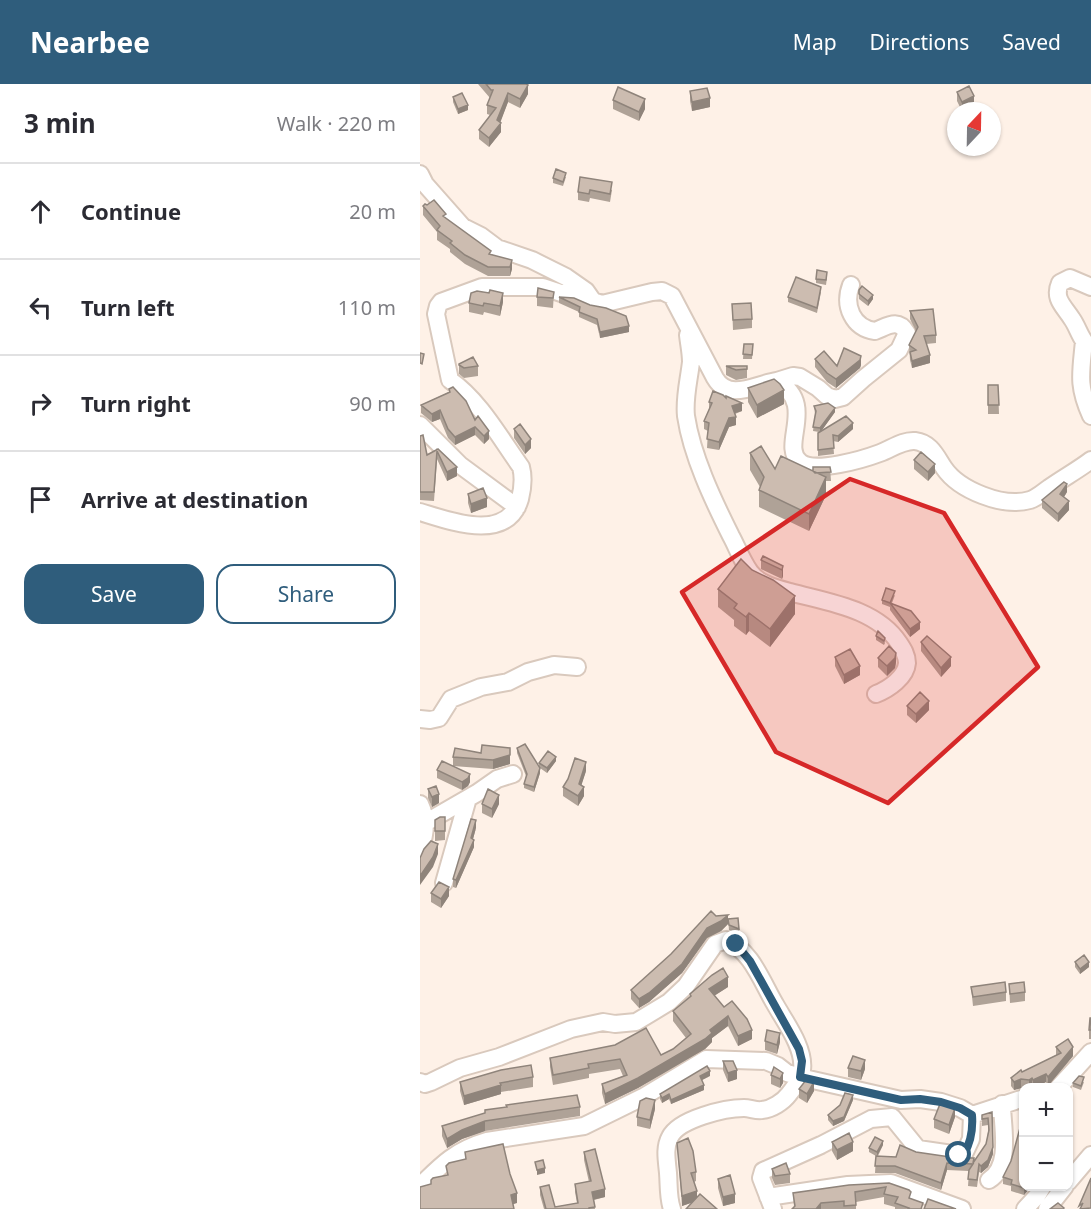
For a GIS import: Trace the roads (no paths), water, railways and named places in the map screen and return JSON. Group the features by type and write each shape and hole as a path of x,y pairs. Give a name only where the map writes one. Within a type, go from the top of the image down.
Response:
{"street":[{"path":"420,174 425,184 462,227 481,236 496,248 532,260 566,277 586,291 594,301"},
{"path":"1091,287 1070,278 1060,283 1058,294 1059,302 1074,321 1084,341 1080,372 1085,403 1091,416"},
{"path":"420,512 458,523 483,526 505,520 517,507 524,478 522,466 464,389 450,380 436,314 441,302 482,287 543,287 561,293 576,292 602,304 662,291 672,296 715,378 722,387 732,391 741,390 793,376 800,377 835,399 843,398 899,350 907,333 898,324 892,323 875,331 862,327 855,321 849,308 848,291 851,285"},
{"path":"687,325 691,360 686,402 689,429 707,488 747,568 762,582 776,589 846,608 870,617 885,627 907,656 906,668 903,675 876,694"},
{"path":"777,381 784,385 795,400 798,409 795,452 800,462 806,466 829,466 862,459 914,441 935,451 956,482 992,498 1022,501 1036,498 1091,460"},
{"path":"420,425 460,465 517,507"},
{"path":"420,719 439,718 451,699 481,687 508,682 528,672 554,665 577,667"},
{"path":"423,823 497,779 513,774"},
{"path":"420,797 424,834 420,849"},
{"path":"444,882 468,798"},
{"path":"420,1082 425,1084 431,1082 460,1068 499,1057 571,1029 603,1022 615,1024 636,1022 669,1002 692,979 715,944 726,940 736,944 743,951 799,1049 802,1061 800,1077 788,1096 772,1107 761,1110 744,1108 719,1111 705,1115 675,1130 670,1136 666,1151 672,1209"},
{"path":"1063,1083 1091,1052"},
{"path":"420,1186 448,1159 471,1146 487,1141 584,1126 643,1097 705,1060 766,1061 787,1073 800,1077 901,1100 920,1099 941,1102 960,1108 972,1115"},
{"path":"972,1115 1019,1099"},
{"path":"989,1180 998,1174 1002,1161 1002,1104"},
{"path":"962,1209 891,1183 848,1185 771,1203 761,1178 765,1169 822,1145 871,1119 892,1117 918,1149 964,1154 970,1143 972,1115"},
{"path":"1073,1176 1091,1155"},
{"path":"1025,1209 1040,1191"},
{"path":"1047,1209 1061,1191"}]}
